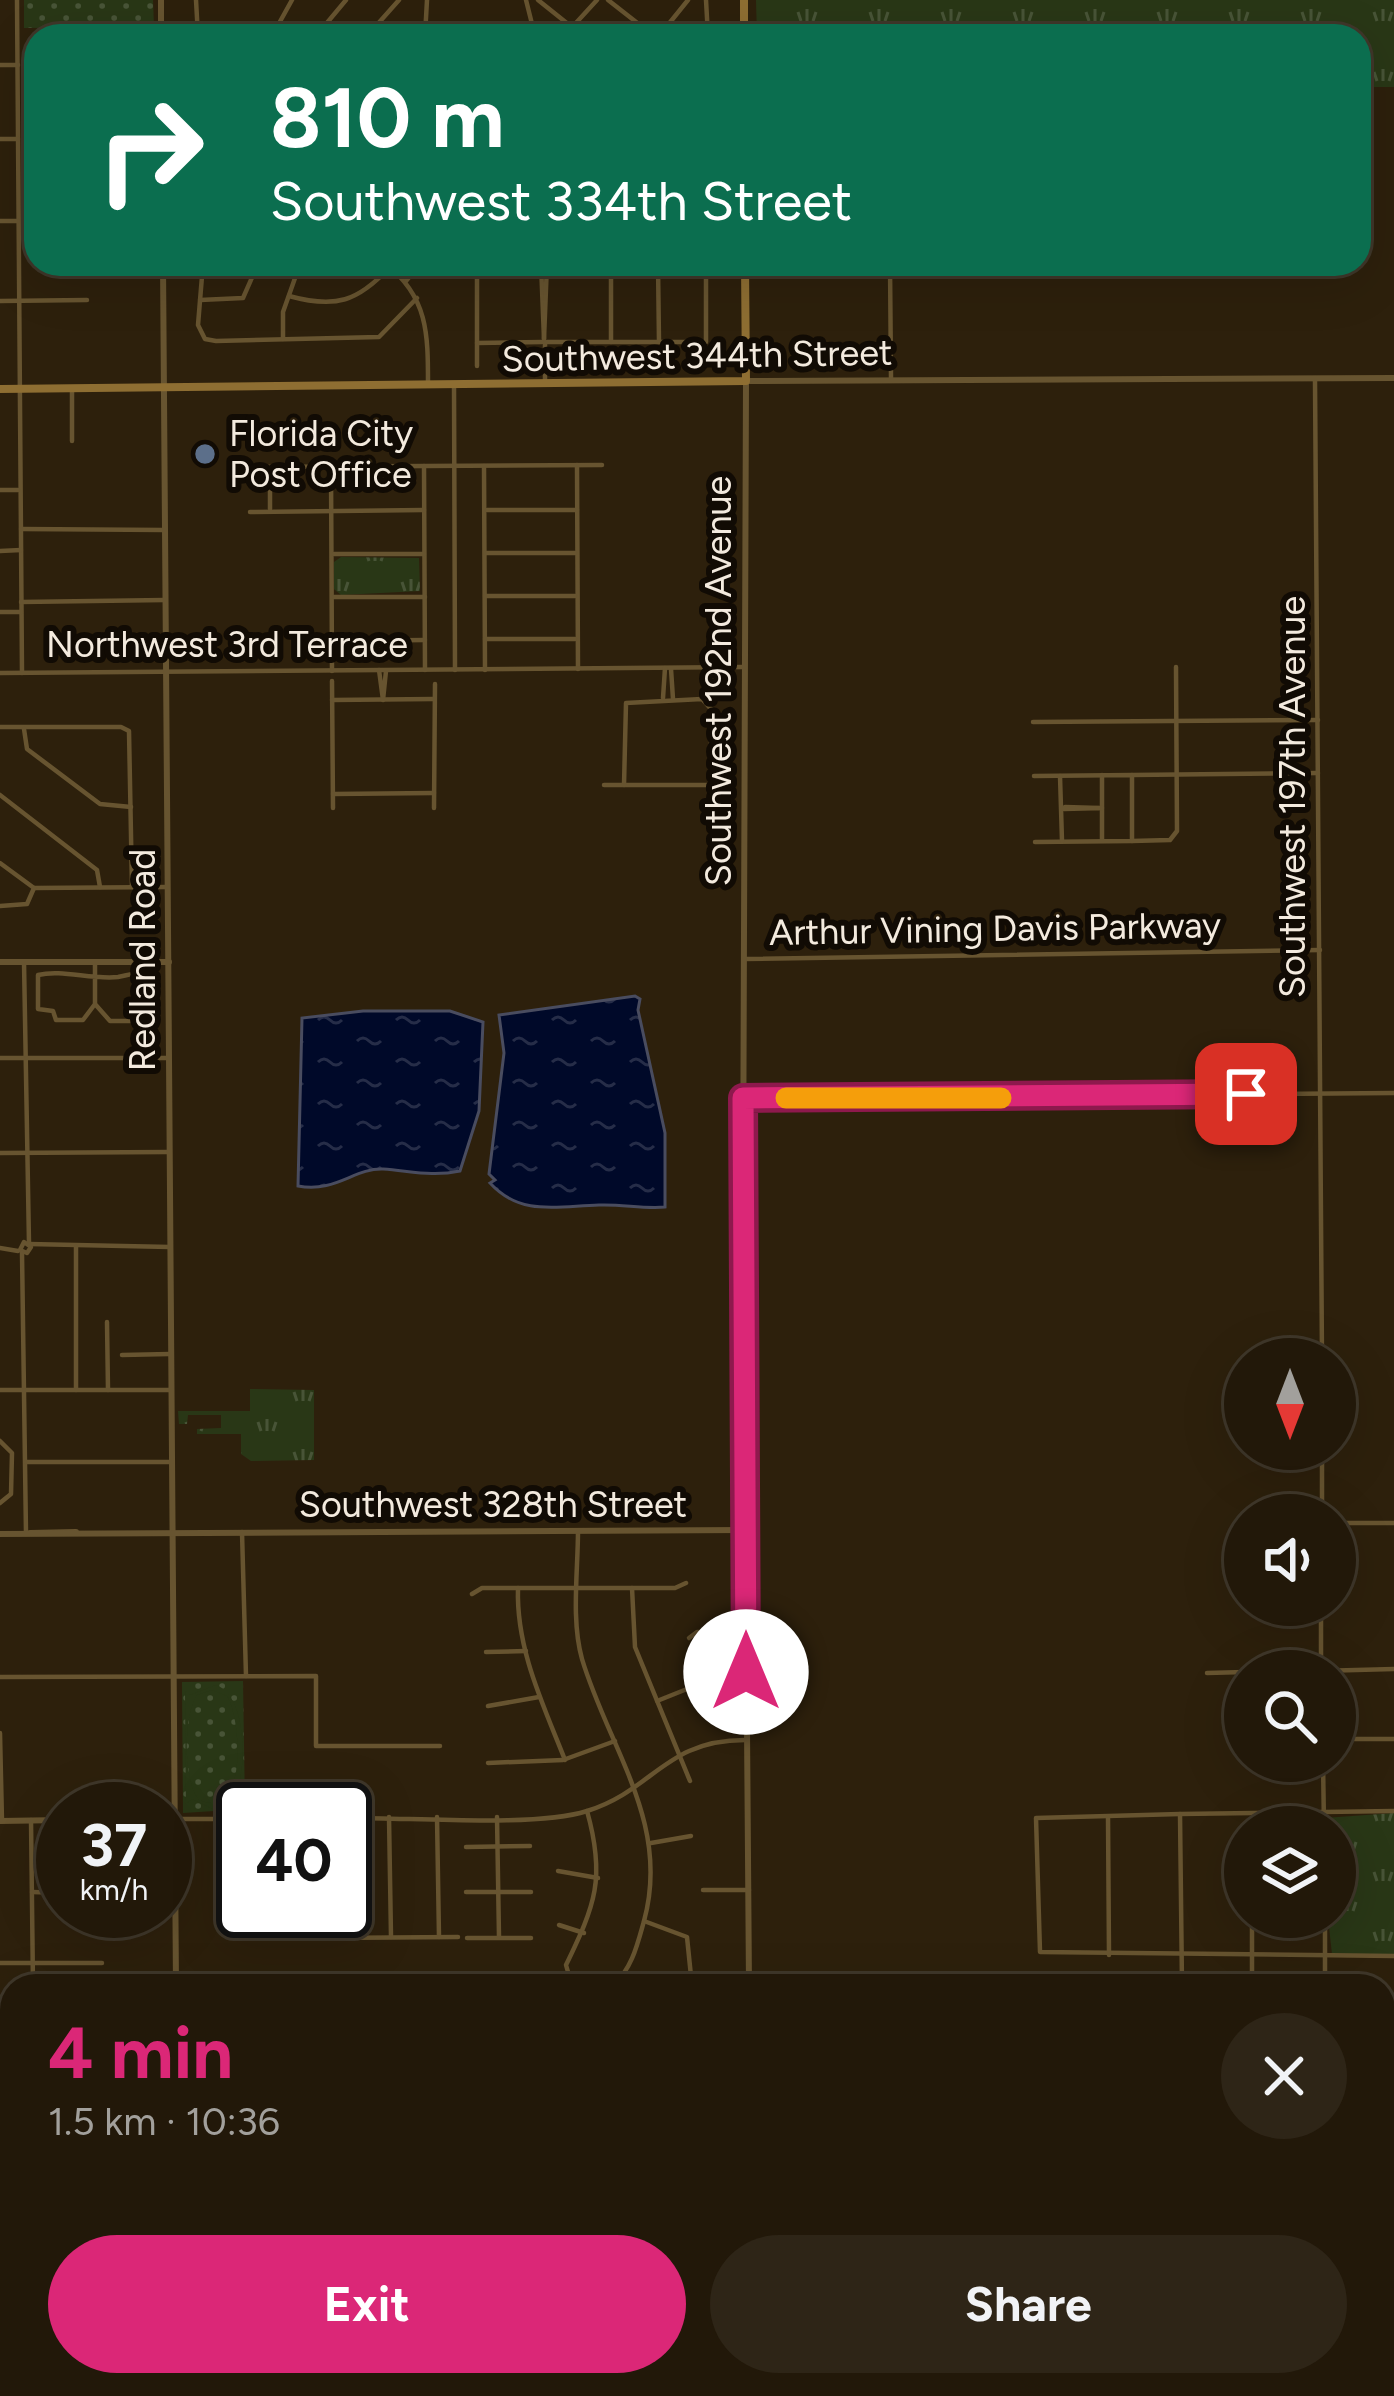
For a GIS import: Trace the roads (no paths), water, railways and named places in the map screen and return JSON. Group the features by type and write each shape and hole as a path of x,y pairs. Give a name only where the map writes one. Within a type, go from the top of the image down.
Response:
{"main road":[{"name":"Southwest 192nd Avenue","path":"746,276 746,381"},
{"name":"Southwest 344th Street","path":"0,389 746,381"}],"street":[{"path":"17,0 22,673"},
{"path":"326,24 346,0"},
{"path":"378,24 399,0"},
{"path":"526,0 530,24"},
{"path":"578,24 597,0"},
{"path":"608,0 640,24"},
{"path":"620,10 628,0"},
{"path":"667,24 688,0"},
{"path":"526,12 539,1 561,24"},
{"path":"0,65 18,65"},
{"path":"0,139 18,139"},
{"path":"0,221 19,221"},
{"name":"Redland Road","path":"163,276 171,1782"},
{"path":"201,276 198,325 206,339 379,337 417,298"},
{"path":"200,300 244,298 253,276"},
{"path":"284,339 296,276"},
{"path":"289,296 352,300 365,295 380,276"},
{"path":"400,276 428,324 428,384"},
{"path":"406,281 410,276"},
{"path":"477,276 477,366"},
{"path":"544,276 545,383"},
{"path":"611,276 611,342"},
{"path":"658,276 658,342"},
{"path":"477,343 706,342 706,276"},
{"path":"890,276 891,380"},
{"path":"0,301 87,300"},
{"name":"Southwest 344th Street","path":"746,381 1394,378"},
{"name":"Southwest 197th Avenue","path":"1315,379 1322,1338"},
{"name":"Southwest 192nd Avenue","path":"746,381 743,1098 749,1974"},
{"path":"454,384 455,670"},
{"path":"72,388 72,441"},
{"path":"577,465 578,669"},
{"path":"249,467 602,465"},
{"path":"424,466 425,670"},
{"path":"484,466 485,670"},
{"path":"270,467 270,512"},
{"path":"331,467 332,671"},
{"path":"0,490 21,490"},
{"path":"250,512 424,510"},
{"path":"484,510 578,510"},
{"path":"21,529 164,530"},
{"path":"0,550 21,550"},
{"path":"485,553 578,553"},
{"path":"332,554 424,554"},
{"path":"485,596 578,596"},
{"path":"332,598 424,597"},
{"path":"21,602 165,600"},
{"path":"0,612 21,611"},
{"path":"485,639 578,639"},
{"path":"332,641 425,640"},
{"path":"668,668 745,667"},
{"path":"1035,842 1174,837 1176,667"},
{"path":"663,699 668,668"},
{"path":"668,668 673,699"},
{"name":"Northwest 3rd Terrace","path":"0,673 668,668"},
{"path":"382,670 382,700"},
{"path":"332,681 333,808"},
{"path":"434,808 435,684"},
{"path":"663,686 673,686"},
{"path":"332,700 434,699"},
{"path":"624,785 624,707 636,699 709,704 711,785"},
{"path":"1033,722 1318,720"},
{"path":"24,726 27,748 100,804 131,807"},
{"path":"0,727 127,729 132,887"},
{"path":"1034,776 1318,772"},
{"path":"1102,775 1102,840"},
{"path":"1132,775 1132,841"},
{"path":"1060,776 1062,841"},
{"path":"604,785 732,785"},
{"path":"333,794 434,793"},
{"path":"0,795 95,868 100,887"},
{"path":"1062,809 1101,808"},
{"path":"0,863 34,888 168,886"},
{"path":"0,906 27,904 34,888"},
{"name":"Arthur Vining Davis Parkway","path":"744,959 1320,950"},
{"path":"0,962 169,962"},
{"path":"25,962 26,1534"},
{"path":"95,962 95,976 95,1004 104,1018 121,1021 154,1005 150,974 95,976 43,972 37,978 38,1009 51,1010 56,1020 83,1020 95,1004"},
{"path":"0,1058 169,1058"},
{"path":"743,1098 1394,1093"},
{"path":"0,1154 170,1152"},
{"path":"76,1247 76,1390"},
{"path":"0,1248 170,1247"},
{"path":"107,1322 108,1390"},
{"path":"122,1355 170,1354"},
{"path":"0,1390 170,1390"},
{"path":"0,1441 12,1461 11,1493 0,1503"},
{"path":"26,1462 170,1462"},
{"path":"1356,1523 1394,1523"},
{"name":"Southwest 328th Street","path":"0,1534 745,1530"},
{"path":"578,1531 582,1658 635,1787 651,1843 652,1882 644,1921 623,1974"},
{"path":"242,1532 246,1676"},
{"path":"472,1594 482,1588 632,1588 686,1583"},
{"path":"518,1588 526,1651 565,1760"},
{"path":"632,1588 633,1642 690,1781"},
{"path":"689,1638 698,1632 746,1631"},
{"path":"486,1652 526,1651"},
{"path":"1356,1670 1394,1669"},
{"path":"1207,1673 1224,1673"},
{"path":"0,1677 316,1676 316,1746 440,1746"},
{"path":"657,1701 687,1689"},
{"path":"488,1706 539,1696"},
{"path":"0,1733 1,1821 36,1820"},
{"path":"1356,1739 1394,1739"},
{"path":"372,1817 497,1817 587,1810 635,1787 678,1753 706,1742 747,1740"},
{"path":"488,1763 565,1760 615,1741"},
{"path":"567,1974 598,1879 587,1810"},
{"path":"1356,1811 1394,1810"},
{"path":"1224,1813 1036,1818 1038,1950 1045,1954 1394,1956"},
{"path":"1180,1814 1182,1974"},
{"path":"1108,1815 1108,1955"},
{"path":"389,1817 391,1937"},
{"path":"437,1817 439,1937"},
{"path":"497,1817 499,1937"},
{"path":"32,1820 32,1974"},
{"path":"651,1843 691,1836"},
{"path":"466,1847 530,1846"},
{"path":"558,1870 598,1879"},
{"path":"703,1890 748,1890"},
{"path":"32,1892 36,1892"},
{"path":"466,1892 531,1892"},
{"path":"644,1921 688,1939 691,1974"},
{"path":"559,1924 584,1933"},
{"path":"372,1937 458,1937"},
{"name":"Redland Road","path":"174,1938 176,1974"},
{"path":"467,1938 531,1938"},
{"path":"1252,1938 1252,1974"},
{"path":"1325,1938 1325,1974"},
{"path":"0,1964 102,1963"}],"water":[{"path":"640,999 638,1010 665,1133 665,1207 541,1207 502,1194 490,1183 495,1180 489,1174 504,1053 499,1015"},
{"path":"363,1011 450,1011 483,1022 479,1111 460,1171 431,1174 383,1169 323,1186 298,1186 302,1018"}],"place":[{"name":"Florida City Post Office","path":"205,454"}]}
